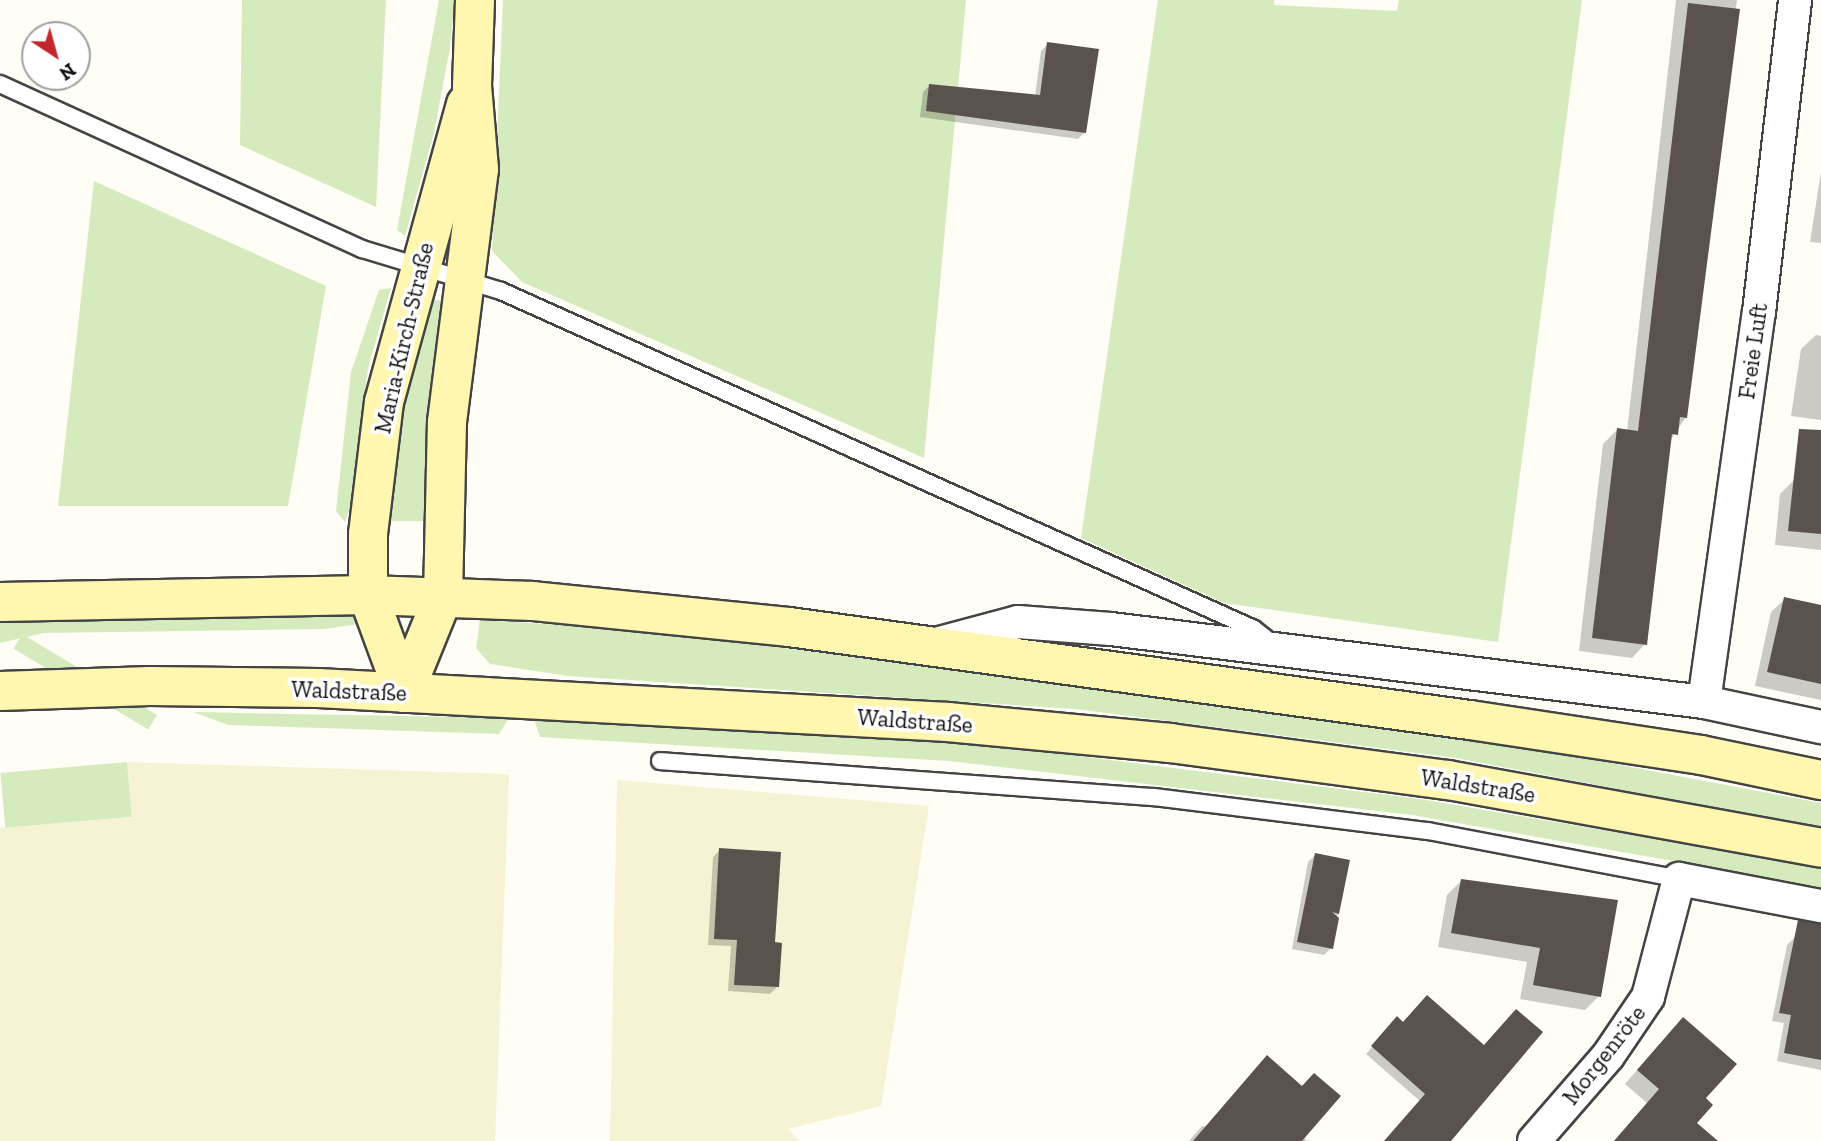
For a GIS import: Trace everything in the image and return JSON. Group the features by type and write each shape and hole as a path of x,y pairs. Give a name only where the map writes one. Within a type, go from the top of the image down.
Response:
{"main road":[{"name":"Maria-Kirch-Straße","path":"443,597 447,422 479,169 472,86 475,0"},
{"name":"Maria-Kirch-Straße","path":"368,595 368,534 384,402 419,267 472,86"},
{"path":"368,595 404,693"},
{"path":"0,602 368,595 533,601 928,646 1469,720 1701,755 1821,780"},
{"path":"404,693 443,597"},
{"name":"Waldstraße","path":"0,691 150,686 404,693 948,722 1170,743 1448,780 1821,848"}],"street":[{"name":"Freie Luft","path":"1704,702 1759,312 1795,0"},
{"path":"928,646 1018,622 1277,648 1704,702 1821,727"},
{"path":"1679,879 1821,906"},
{"name":"Morgenröte","path":"1534,1141 1608,1056 1648,998 1679,879"}],"lane":[{"path":"0,84 362,249 467,280 1044,533 1254,629 1277,648"},
{"path":"660,761 1154,797 1429,831 1679,879"}],"shaded area":[{"path":"127,762 509,774 495,1141 0,1141 0,828 132,817"},
{"path":"617,780 929,806 881,1106 788,1129 800,1141 610,1141"}],"green space":[{"path":"242,0 386,0 376,207 240,145"},
{"path":"439,0 455,0 450,47 434,133 405,236 397,230"},
{"path":"503,0 966,0 924,458 522,282 492,251"},
{"path":"1158,0 1274,0 1274,5 1397,11 1399,0 1582,0 1498,642 1224,603 1081,538"},
{"path":"94,181 326,286 288,506 58,506"},
{"path":"391,288 368,368 351,505 345,522 336,511 351,372 379,290"},
{"path":"427,299 446,301 428,521 390,521 405,393"},
{"path":"357,615 360,624 324,629 44,633 0,643 0,621 61,616"},
{"path":"480,620 642,630 1462,735 1821,803 1821,828 1456,758 1075,709 568,676 490,664 476,648"},
{"path":"22,634 157,715 148,730 14,649"},
{"path":"193,712 509,718 499,734 228,725"},
{"path":"534,719 951,740 1420,799 1821,867 1821,887 1412,815 949,761 540,737"},
{"path":"127,762 132,817 5,828 0,773"}],"building":[{"path":"1688,3 1740,9 1687,418 1680,417 1678,435 1672,434 1647,645 1592,638 1617,428 1638,431"},
{"path":"1047,42 1099,49 1086,133 926,111 929,84 1040,95"},
{"path":"1799,429 1821,430 1821,534 1788,531"},
{"path":"1784,597 1821,605 1821,684 1767,672"},
{"path":"719,848 781,852 775,942 782,943 779,987 734,985 737,940 714,939"},
{"path":"1315,853 1350,860 1339,914 1332,912 1339,918 1333,949 1297,942"},
{"path":"1461,879 1618,900 1601,997 1533,985 1540,948 1451,933"},
{"path":"1798,920 1821,924 1821,1060 1784,1053 1791,1015 1779,1013"},
{"path":"1427,995 1484,1045 1516,1009 1543,1032 1451,1141 1384,1141 1425,1094 1371,1046 1397,1016 1403,1022"},
{"path":"1683,1017 1737,1064 1706,1098 1713,1105 1697,1123 1718,1141 1614,1141 1659,1089 1637,1070"},
{"path":"1267,1055 1302,1086 1314,1073 1341,1096 1302,1141 1193,1141"}]}
